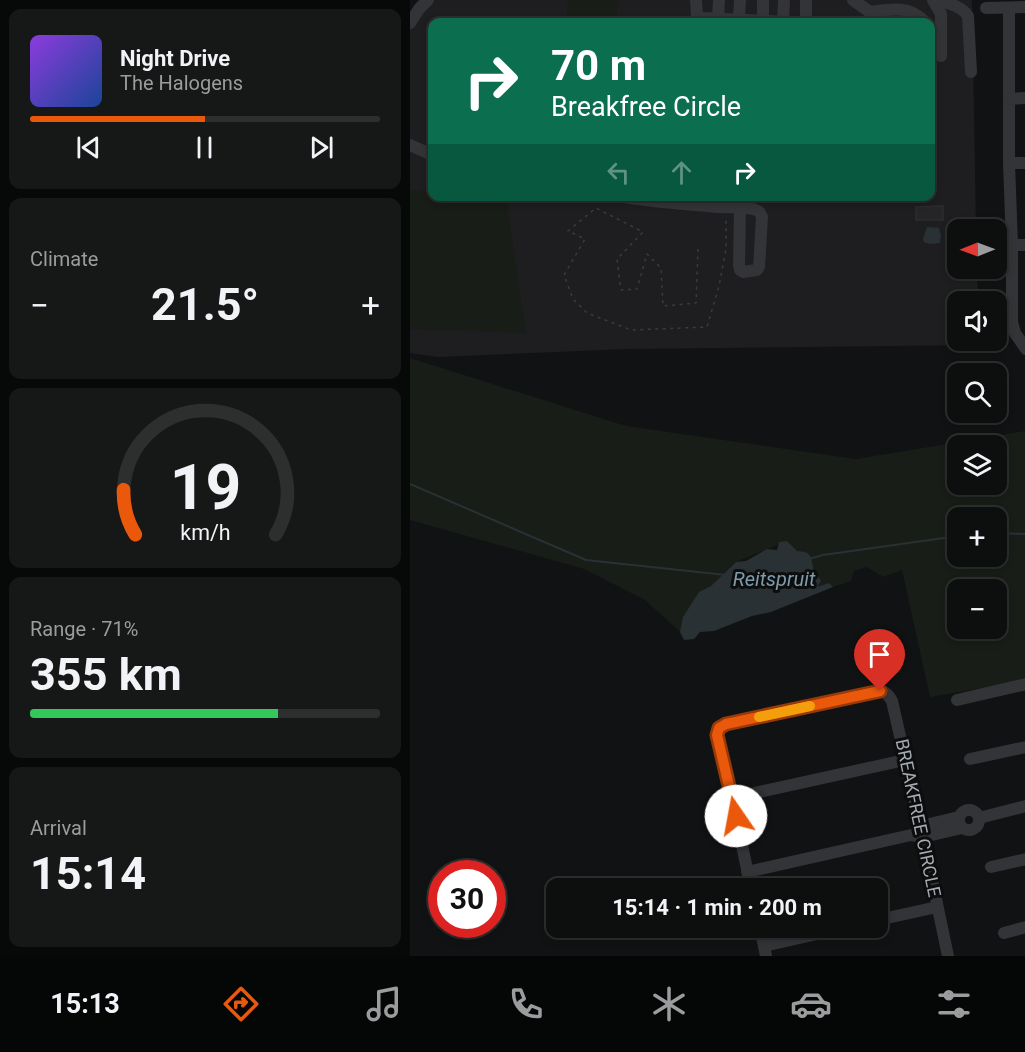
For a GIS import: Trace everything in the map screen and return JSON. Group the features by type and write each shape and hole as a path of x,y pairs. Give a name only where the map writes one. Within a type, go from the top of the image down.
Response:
{"street":[{"path":"410,23 428,0"},
{"path":"696,0 697,16 701,18"},
{"path":"718,18 719,0"},
{"path":"739,18 740,0"},
{"path":"763,0 763,18"},
{"path":"784,0 784,18"},
{"path":"806,0 806,18"},
{"path":"853,0 873,17 888,9 909,11 920,18"},
{"path":"934,0 941,14 941,56"},
{"path":"934,0 966,12 971,72"},
{"path":"986,8 1025,7"},
{"path":"1009,8 1012,322 1015,333 1024,345"},
{"path":"1009,99 1025,98"},
{"path":"410,145 428,153"},
{"path":"1009,163 1025,162"},
{"path":"654,201 756,209 762,217 757,270 743,272 740,270 740,208"},
{"path":"1012,245 1025,245"},
{"path":"957,700 1025,684"},
{"name":"BREAKFREE CIRCLE","path":"748,878 717,732 719,728 749,719 876,691 884,692 892,700 918,832 948,956"},
{"path":"970,759 1025,747"},
{"path":"732,798 905,760"},
{"path":"747,872 961,823 963,812 970,810 979,818 1025,806"},
{"path":"991,867 1025,859"},
{"path":"888,918 937,907"},
{"path":"1004,933 1025,927"},
{"path":"765,951 810,938"}],"path":[{"path":"698,249 696,303 663,306 661,268 647,254 637,289 621,290 617,259 643,232 596,208 568,231 586,239 564,275 573,299 587,313 631,330 707,327 719,286 726,249 726,207"}],"shaded area":[{"path":"418,0 972,0 976,219 947,219 947,279 977,279 978,291 947,291 947,345 626,349 438,357 410,353 410,12"},
{"path":"568,0 618,0 616,18 567,18"},
{"path":"410,190 428,191 428,201 507,201 526,333 410,329"},
{"name":"Reitspruit","path":"410,358 626,426 856,459 947,444 947,495 1007,495 1007,435 1001,435 1025,431 1025,681 930,697 902,570 883,577 867,567 854,571 851,581 833,587 816,588 787,541 736,562 726,571 680,632 645,600 584,569 410,520"}],"water":[{"path":"927,227 939,228 940,243 924,242"},
{"name":"Reitspruit","path":"787,541 797,551 807,553 811,557 813,568 821,581 817,587 829,583 833,587 771,612 752,616 714,631 700,632 694,639 684,640 680,632 683,617 699,592 711,586 736,562 746,561 767,549 777,550 779,542"}],"building":[{"path":"943,206 943,220 916,220 916,207"}],"waterway":[{"name":"Reitspruit","path":"410,484 586,560 726,575"},
{"name":"Reitspruit","path":"1007,533 1026,534"},
{"name":"Reitspruit","path":"809,559 823,555 947,538"}],"slow traffic":[{"path":"759,717 810,706"}],"route":[{"path":"736,816 717,735 719,728 726,724 880,691"}]}
